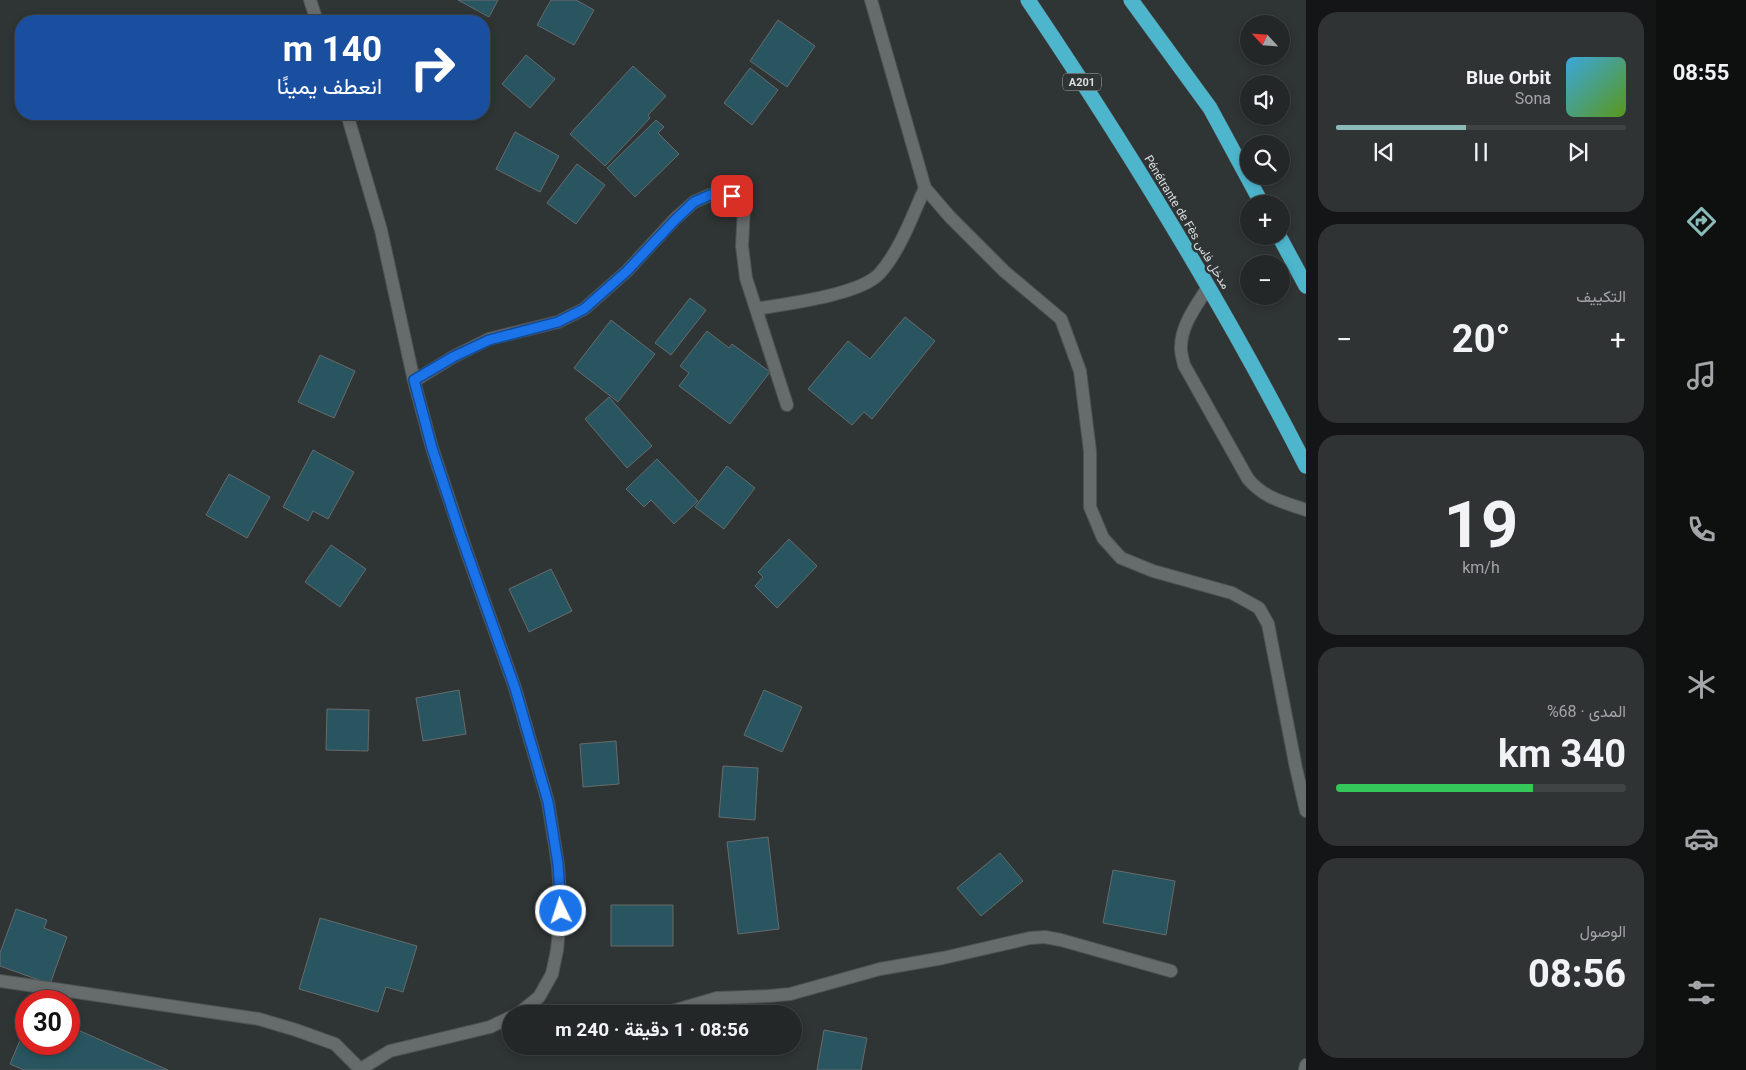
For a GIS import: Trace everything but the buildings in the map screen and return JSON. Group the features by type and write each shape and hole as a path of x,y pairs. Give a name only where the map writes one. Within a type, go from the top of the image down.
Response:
{"highway":[{"name":"Pénétrante de Fès مدخل فاس","path":"1028,0 1136,164 1247,355 1306,466"},
{"path":"1131,0 1210,108 1257,195"},
{"path":"1285,245 1306,286"}],"street":[{"path":"310,0 315,15"},
{"path":"871,0 925,188 950,217 1004,271 1061,320 1080,371 1090,451 1090,507 1103,538 1122,558 1153,571 1232,593 1259,608 1268,624 1306,811"},
{"path":"349,120 381,230 414,380 432,448 515,688 548,802 558,864 561,911 557,950 552,974 539,997 530,1005"},
{"path":"756,310 858,288 879,275 899,245 925,188"},
{"path":"414,380 453,357 489,340 558,322 584,309 627,271 694,202 710,195 723,193 738,200 744,208 742,246 746,278 787,405"},
{"path":"1208,287 1188,320 1182,335 1181,349 1184,365 1244,471 1256,488 1276,500 1306,510"},
{"path":"693,1005 717,998 790,994 880,969 943,958 1030,938 1045,937 1061,940 1171,971"},
{"path":"0,981 259,1020 296,1030 335,1044 360,1069 390,1051 490,1027 502,1021"},
{"path":"1305,1070 1306,1065"}],"route":[{"path":"561,911 558,864 548,802 515,688 432,448 414,380 453,357 489,340 558,322 584,309 627,271 694,202 710,195 723,193 732,196"}]}
